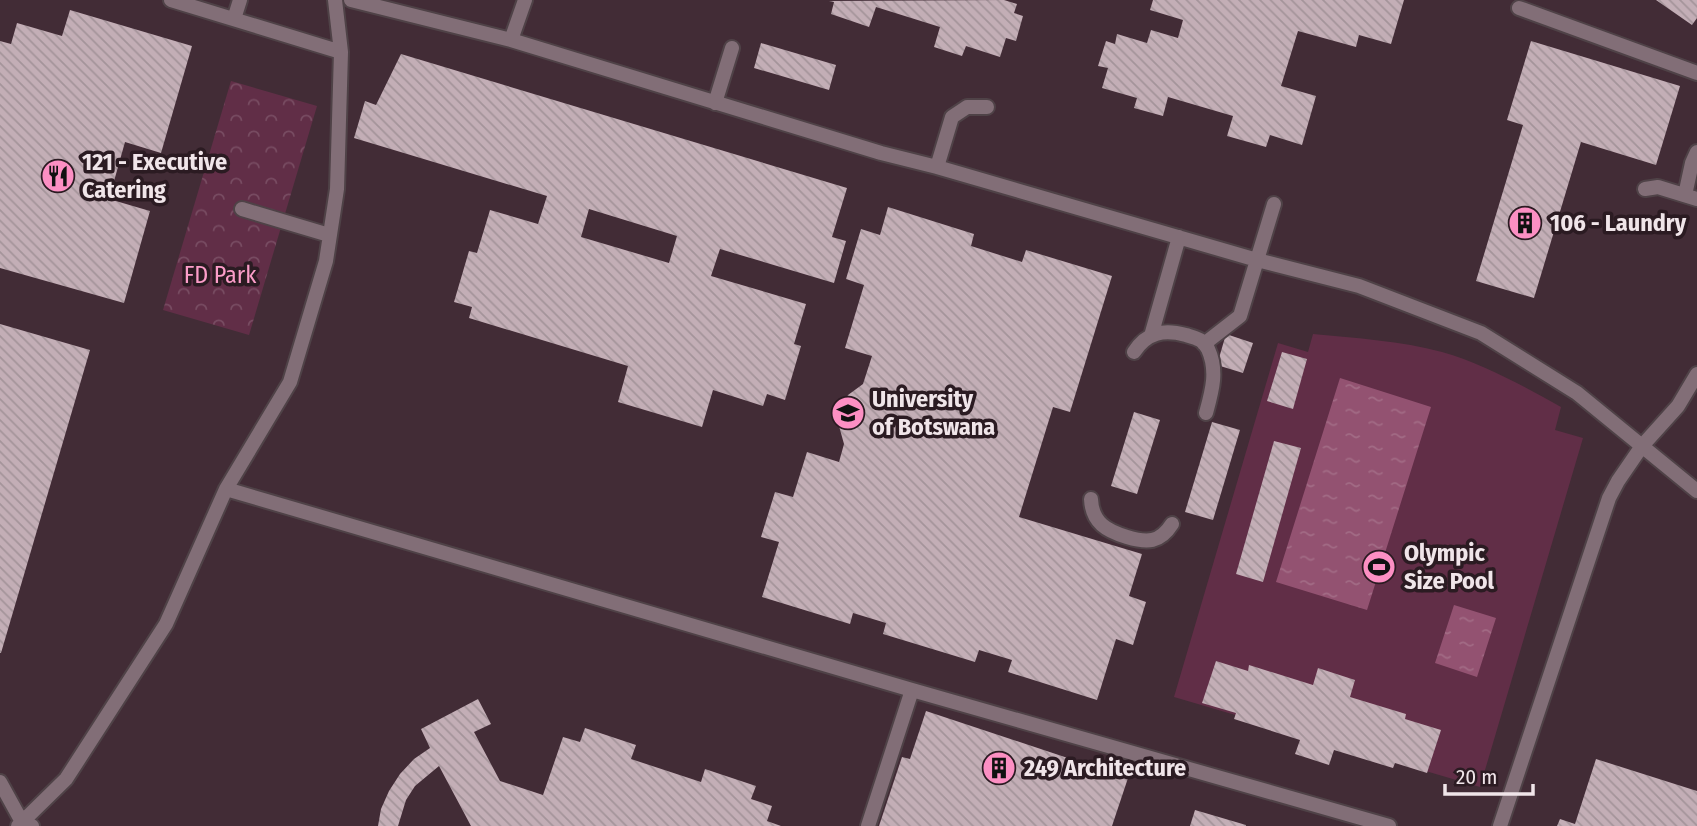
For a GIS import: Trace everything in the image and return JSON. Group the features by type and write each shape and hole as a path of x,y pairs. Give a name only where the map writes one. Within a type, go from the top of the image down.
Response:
{"lane":[{"path":"172,0 341,52"},
{"path":"234,19 240,0"},
{"path":"0,782 24,825 66,779 166,624 226,489 290,382 326,261 337,188 341,52 335,0"},
{"path":"351,0 511,40 881,153 1257,260 1359,286 1481,333 1577,393 1697,491"},
{"path":"511,40 526,0"},
{"path":"1518,8 1697,73"},
{"path":"715,103 732,48"},
{"path":"937,167 952,117 967,107 987,107"},
{"path":"1645,189 1658,187 1691,197 1692,163 1697,152"},
{"path":"1205,344 1240,317 1274,204"},
{"path":"242,209 329,235"},
{"path":"1151,336 1179,237"},
{"path":"1134,352 1151,336 1171,331 1202,340 1212,360 1214,373 1214,386 1206,413"},
{"path":"1500,826 1609,498 1642,446 1678,407 1697,374"},
{"path":"226,489 1388,826"},
{"path":"1091,499 1094,516 1100,524 1109,531 1144,542 1165,534 1171,524"},
{"path":"868,826 912,690"},
{"path":"1347,812 1366,826"}],"shaded area":[{"name":"University of Botswana","path":"0,0 1697,0 1697,826 0,826"}],"green space":[{"name":"FD Park","path":"231,81 317,106 249,335 163,310"},
{"name":"Olympic Size Pool","path":"1313,334 1411,345 1473,363 1561,407 1555,430 1583,438 1480,787 1174,697 1278,343 1308,352"}],"water":[{"path":"1340,378 1431,407 1367,610 1276,582"},
{"path":"1454,605 1496,618 1477,677 1435,663"}],"building":[{"path":"1004,0 1017,4 1014,13 1023,16 1016,41 1006,38 1000,57 966,46 962,56 934,47 940,27 876,7 869,27 831,14 834,2 829,1"},
{"path":"1153,0 1404,0 1391,44 1359,35 1356,47 1298,31 1281,86 1316,96 1302,145 1270,135 1266,147 1227,136 1233,116 1168,97 1163,116 1134,108 1137,98 1102,88 1108,68 1098,66 1106,41 1115,44 1117,34 1147,43 1151,30 1178,38 1183,20 1150,10"},
{"path":"1656,0 1697,0 1697,18 1692,25"},
{"name":"121 - Executive Catering","path":"70,10 192,46 161,153 125,142 109,199 150,211 124,303 0,268 0,41 11,44 17,23 62,36"},
{"name":"106 - Laundry","path":"1531,41 1680,86 1656,165 1581,142 1534,298 1476,281 1523,125 1507,120"},
{"path":"761,43 836,65 829,90 754,68"},
{"path":"401,54 847,188 832,237 846,241 834,283 720,249 711,276 806,304 794,344 801,346 785,400 767,394 763,406 713,390 702,427 618,402 628,366 469,318 472,307 454,302 469,251 477,253 490,210 538,224 547,196 354,138 365,101 376,105","holes":["589,209 677,236 669,263 581,237"]},
{"path":"888,207 974,234 971,246 1022,262 1026,250 1112,276 1070,412 1053,407 1019,517 1142,554 1129,596 1146,602 1133,645 1116,639 1097,700 1008,672 1012,660 979,650 975,662 883,634 886,623 853,613 850,624 762,597 779,542 761,537 775,492 793,497 807,452 839,462 844,444 839,426 840,410 848,395 863,384 872,356 845,348 864,285 846,279 861,229 880,235"},
{"path":"0,324 90,350 1,653 0,653"},
{"path":"1226,334 1253,343 1243,373 1217,365"},
{"path":"1282,352 1307,359 1293,409 1267,401"},
{"path":"1134,412 1160,420 1137,494 1111,486"},
{"path":"1212,422 1240,430 1213,520 1185,512"},
{"path":"1274,441 1301,448 1263,582 1236,574"},
{"path":"1216,661 1248,671 1249,665 1313,685 1318,668 1355,680 1350,697 1406,714 1405,719 1441,730 1427,773 1395,763 1393,768 1334,750 1329,765 1295,754 1300,740 1234,719 1236,713 1202,703"},
{"path":"478,699 491,724 474,732 500,781 543,795 563,737 580,742 585,728 636,745 631,759 701,782 705,769 756,786 751,799 772,806 767,821 781,826 471,826 439,766 415,786 406,800 398,826 378,826 381,809 400,774 414,759 430,748 421,729"},
{"name":"249 Architecture","path":"926,711 1128,778 1112,826 879,826 902,757 910,759"},
{"path":"1596,759 1697,791 1697,826 1557,826 1560,819 1575,824"},
{"path":"1195,810 1246,825 1246,826 1190,826"}],"place":[{"name":"121 - Executive Catering","path":"58,176"},
{"name":"106 - Laundry","path":"1525,223"},
{"name":"University of Botswana","path":"848,413"},
{"name":"Olympic Size Pool","path":"1379,567"},
{"name":"249 Architecture","path":"999,768"}]}
